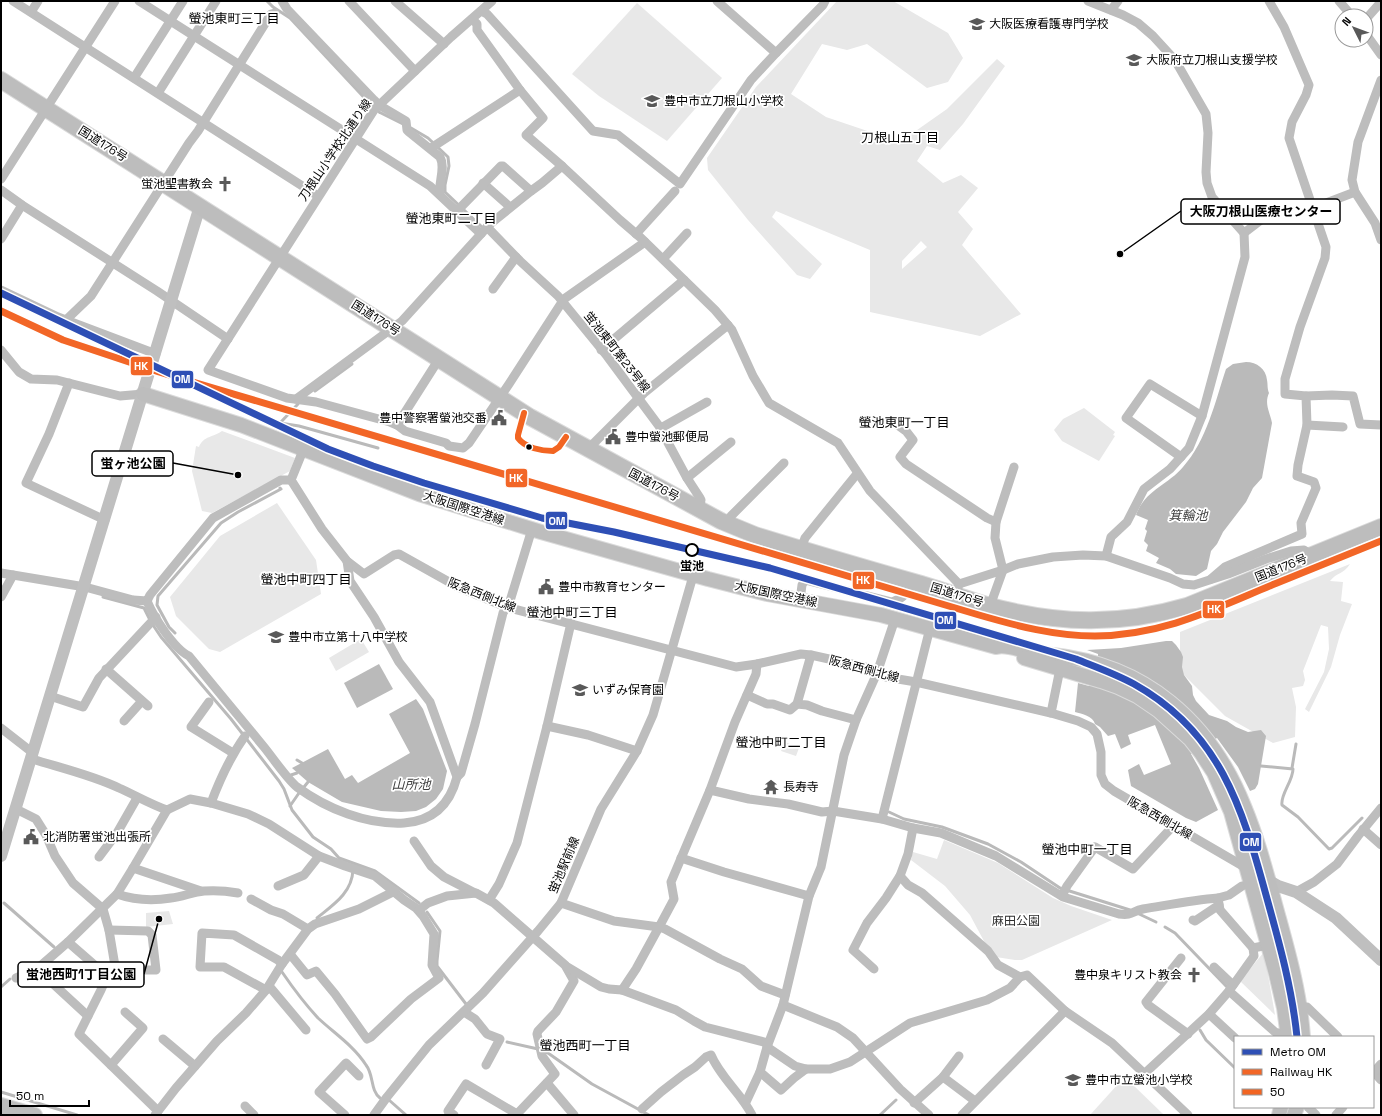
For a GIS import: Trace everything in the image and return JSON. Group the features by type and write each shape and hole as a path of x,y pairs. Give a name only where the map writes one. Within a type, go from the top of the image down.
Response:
{"highway":[{"name":"国道176号","path":"1,80 530,416 588,450 726,523 748,532 913,582 957,589 990,606 1056,619 1101,620 1130,618 1163,613 1187,606 1381,527"},
{"path":"1,1112 10,1115"}],"main road":[{"name":"大阪国際空港線","path":"143,394 242,425 419,494 532,529 693,576 767,594 881,615 930,628 996,647 1001,651 1091,678 1118,687 1143,699 1177,727 1204,746 1228,770 1245,806 1269,881 1292,968 1300,1007 1303,1036"},
{"name":"大阪国際空港線","path":"996,647 1002,645 1030,652 1069,656 1095,663 1124,674 1144,684 1163,696 1187,717 1204,746 1231,812 1276,974 1284,1008 1288,1036"},
{"path":"1,1105 35,1115"}],"street":[{"path":"13,1 318,196"},
{"path":"31,12 38,1"},
{"path":"1,179 115,1"},
{"name":"蛍池東町第23号線","path":"139,1 239,66 430,186 459,208 516,257 562,301 661,428 687,478 701,500 699,509"},
{"path":"134,78 183,1"},
{"path":"158,93 216,1"},
{"path":"282,1 288,10 379,105 406,121 409,132 434,146 442,161 440,194"},
{"path":"349,1 415,71"},
{"path":"395,1 444,44"},
{"name":"刀根山小学校北通り線","path":"296,400 208,370 318,196 356,140 371,114 415,71 492,1"},
{"path":"717,1 776,53"},
{"path":"481,11 488,14 593,130 618,135 680,184 752,80 823,5 825,1"},
{"path":"1088,1 1138,23 1153,36 1175,60 1206,114 1208,133 1206,172 1207,183 1212,197 1244,233 1245,257 1202,416 1189,448 1170,469 1144,489 1127,522 1111,538 1106,556"},
{"path":"1110,10 1118,1"},
{"path":"1269,1 1284,27 1309,84 1306,95 1292,122 1289,138 1326,247 1326,258 1300,327 1285,380 1285,394 1306,396 1353,396 1360,424 1381,425"},
{"path":"1374,10 1381,2"},
{"path":"66,320 91,296 203,123 271,14 275,13"},
{"path":"472,19 477,24 476,30 520,90 543,118 526,135 645,242 715,310 732,330 753,376 769,403 838,443 870,491 957,589 1018,564 1052,557 1084,554 1106,556 1183,584 1194,586 1291,551 1304,550 1312,555"},
{"path":"1374,45 1381,55"},
{"path":"1381,80 1358,142 1352,180 1355,192 1375,223 1381,240"},
{"path":"434,146 520,90"},
{"path":"459,208 500,166 502,166 531,191"},
{"path":"296,400 402,321 484,231 510,207 562,166"},
{"path":"483,183 510,207"},
{"path":"1,190 228,339"},
{"path":"636,234 675,191"},
{"path":"1244,233 1262,220 1272,216 1313,208 1355,192"},
{"path":"1,239 22,205"},
{"path":"1,856 85,587 200,206"},
{"path":"663,259 687,233"},
{"path":"296,400 316,402 397,424 405,431 446,442 449,446 466,447 501,398 566,296 645,242"},
{"path":"493,289 516,257"},
{"path":"601,350 684,280"},
{"path":"1,290 66,320 156,354"},
{"path":"588,450 639,398 684,359 728,325"},
{"path":"1,350 19,372 31,379 57,380 120,396 143,394"},
{"path":"397,424 439,359"},
{"path":"69,383 26,484 105,520"},
{"path":"1181,457 1126,418 1150,384 1202,416"},
{"path":"1211,580 1224,567 1302,534 1301,524 1316,488 1314,482 1297,476 1307,425 1306,396"},
{"path":"661,428 707,402"},
{"path":"895,423 906,431 913,440 900,457 906,464 987,518 996,522"},
{"path":"1307,425 1343,427"},
{"path":"687,478 731,442"},
{"path":"147,601 150,595 213,518 281,480 290,480 304,448"},
{"path":"726,523 731,516 784,463"},
{"path":"990,606 1003,570 994,538 996,522 1014,467"},
{"path":"801,549 805,538 856,475"},
{"name":"阪急西側北線","path":"290,480 322,529 347,560 364,574 394,555 399,554 458,587 506,607 736,667 801,654 811,655 865,667 886,676 1051,713 1078,721 1091,727 1097,734 1101,752 1101,775 1105,784 1114,791 1269,881 1296,892 1336,918 1381,960"},
{"path":"147,601 167,636 185,654 189,656 296,786 331,808 361,818 393,823 417,822 437,811 446,802 455,786 457,777 461,773 503,613 510,601 532,529"},
{"path":"347,560 350,581 374,617 399,662 430,702 457,777"},
{"path":"1,572 85,587 133,600 147,601"},
{"path":"1,598 13,575"},
{"name":"蛍池駅前線","path":"374,1115 429,1045 483,993 561,903 601,809 637,751 653,715 693,576"},
{"path":"800,600 802,585 806,580 892,602 908,592 913,582"},
{"path":"50,696 83,707 98,678 156,617"},
{"path":"746,1102 760,1072 785,995 809,896 821,867 844,755 856,720 877,673 895,619"},
{"path":"489,900 499,884 516,843 547,726 571,623"},
{"path":"882,819 930,628"},
{"path":"747,695 767,704 773,704 790,710 797,704 811,655"},
{"path":"622,990 636,969 674,899 671,882 710,790 735,722 756,674 757,664"},
{"path":"106,669 145,704 124,721"},
{"path":"1051,713 1060,669"},
{"path":"209,702 191,727 233,753"},
{"path":"797,704 807,705 822,711 856,720"},
{"path":"547,726 588,735 637,751"},
{"path":"1,728 32,756 119,788 137,798 167,810"},
{"path":"211,803 233,753 245,736"},
{"path":"710,790 749,800 788,804 822,812 833,811 882,819 913,828 946,834 989,852 1064,892 1119,914 1128,915 1196,899 1219,901"},
{"path":"99,857 117,833 137,798"},
{"path":"16,978 36,969 68,942 103,909 116,894 133,868 167,810 190,799 211,803 248,814 269,824 319,856 371,874 419,910 434,934 432,965 439,978 411,999 368,1038 366,1038 335,994 316,971 307,975 290,954"},
{"path":"1296,892 1314,882 1329,871 1343,857 1363,829 1381,808"},
{"path":"16,809 36,819 46,835 55,856 74,883 103,909 109,930 115,966 121,970 156,970 152,935 148,931 109,930"},
{"path":"1064,892 1096,847 1134,869 1174,825"},
{"path":"874,969 853,950 867,923 900,876 908,854 913,828"},
{"path":"1363,829 1381,845"},
{"path":"414,842 431,866 444,877 489,900 565,966 601,987"},
{"path":"278,886 304,875 319,856"},
{"path":"681,858 809,896"},
{"path":"133,868 201,891"},
{"path":"900,876 908,885 922,893 988,951 998,965 1020,977"},
{"path":"1193,920 1195,921 1219,901 1242,886"},
{"path":"116,894 126,898 163,899 201,891 221,890 238,892"},
{"path":"115,966 107,976 102,990 79,1034 111,1065 156,1113 217,1041 246,1013 268,988 282,964 308,929 315,924 359,909 395,892"},
{"path":"419,910 428,903 447,896 476,893"},
{"path":"250,899 271,910 283,914 308,929"},
{"path":"1144,1074 1209,1014 1231,988 1254,956 1253,948 1220,910 1219,901"},
{"path":"561,903 614,921 665,929 720,959 742,969 762,986 785,995"},
{"path":"282,964 278,960 234,935 202,933 200,967 224,967 268,988 306,1030"},
{"path":"68,942 107,976"},
{"path":"1253,948 1263,946 1267,942"},
{"path":"1181,958 1146,1002 1188,1034"},
{"path":"565,966 574,981 609,989 622,990 676,1010 705,1027 768,1045 788,1062 806,1070 830,1069 850,1062 910,1023 987,1000 1010,988 1020,977 1027,975 1065,1011 1112,1043 1188,1115"},
{"path":"1214,967 1231,988 1274,1032 1285,1036"},
{"path":"1276,974 1281,983 1286,987 1292,978 1292,968"},
{"path":"36,969 88,1016"},
{"path":"454,1115 448,1111 466,1084 516,1114 547,1083 555,1074 542,1056 537,1038 538,1031 556,1012 574,981"},
{"path":"782,1005 837,1027 853,1038 914,1103 927,1114"},
{"path":"1300,1007 1307,1006 1337,1036"},
{"path":"962,1115 1065,1011"},
{"path":"111,1065 143,1028 125,1012"},
{"path":"464,1012 475,1019 487,1034 500,1039 486,1065"},
{"path":"1209,1014 1234,1037"},
{"path":"163,1039 195,1066"},
{"path":"642,1109 661,1092 706,1057 711,1055 722,1074 746,1102 752,1115"},
{"path":"914,1103 943,1077 959,1056"},
{"path":"345,1115 319,1092 346,1063 359,1076"},
{"path":"760,1072 781,1090 794,1078 806,1070"},
{"path":"943,1077 975,1101"},
{"path":"547,1083 574,1115"},
{"path":"245,1106 254,1115"}],"green space":[{"path":"837,1 893,1 948,33 963,58 948,82 927,88 867,44 847,50 822,44 791,94 826,117 900,142 947,109 997,59 1005,66 963,124 940,150 927,146 917,161 943,183 961,175 978,188 958,212 973,229 962,245 1021,314 980,336 870,312 870,250 776,211 772,217 822,264 810,279 797,275 748,220 708,170 707,158 756,87","holes":["921,241 927,247 902,269 902,261"]},
{"path":"637,3 722,78 667,141 599,96 572,74"},
{"path":"1084,408 1115,432 1113,435 1115,436 1099,461 1062,441 1054,430 1063,419"},
{"path":"222,431 295,458 290,471 212,513 202,511 192,471 196,446 199,447 203,441"},
{"path":"277,503 316,560 321,594 220,652 209,649 176,616 170,597 220,536"},
{"path":"1350,564 1345,570 1330,581 1343,582 1341,601 1352,604 1340,635 1331,667 1309,712 1305,709 1324,672 1329,649 1328,627 1321,625 1303,671 1305,680 1303,686 1292,688 1296,707 1295,737 1273,743 1225,716 1180,671 1180,632"},
{"path":"361,639 369,652 336,671 329,658"},
{"path":"776,738 799,748 796,756 781,751 783,746 774,742"},
{"name":"麻田公園","path":"944,840 998,863 1053,898 1071,906 1112,920 1022,960 996,957 985,943 970,915 945,886 911,860 913,852 937,859"},
{"path":"169,911 173,924 146,927 146,913"},
{"path":"1264,952 1275,1015 1240,981"},
{"path":"1130,1082 1164,1115 1090,1115 1119,1083"}],"water":[{"name":"箕輪池","path":"1246,362 1254,363 1263,369 1266,376 1269,393 1267,404 1272,423 1262,478 1253,488 1246,502 1223,532 1217,544 1211,551 1207,569 1196,576 1176,574 1170,569 1156,563 1159,558 1146,551 1148,545 1144,541 1147,531 1145,529 1148,520 1136,515 1145,499 1183,467 1198,445 1214,407 1226,369 1233,364"},
{"path":"1172,641 1181,652 1183,657 1182,667 1184,675 1192,686 1193,695 1196,701 1209,715 1227,721 1248,732 1261,730 1266,736 1258,784 1255,789 1250,791 1238,767 1217,738 1191,754 1218,810 1196,822 1186,818 1131,786 1128,770 1139,764 1144,775 1171,764 1155,725 1128,735 1131,744 1121,749 1115,734 1108,736 1090,717 1075,712 1078,683 1089,686 1098,657 1098,654 1087,650 1121,648"},
{"path":"379,664 393,689 357,708 344,683"},
{"name":"山所池","path":"416,699 423,709 447,771 443,789 436,799 426,807 416,811 381,811 342,802 308,782 292,768 328,749 345,779 352,775 358,783 410,753 389,714"}],"waterway":[{"path":"267,1 273,7 290,18 372,106"},
{"path":"379,112 403,124"},
{"path":"411,128 428,138 448,157 449,166 445,192 482,227"},
{"path":"315,391 352,364"},
{"path":"280,423 298,404"},
{"path":"280,423 299,426 378,448"},
{"path":"175,633 169,627 157,605 158,596 221,523 281,489 280,488"},
{"path":"103,597 144,608 149,618"},
{"path":"153,625 161,637 231,719 279,781 284,789 292,810 313,837 331,849 339,858 375,871 419,903"},
{"path":"1292,768 1296,744"},
{"path":"297,760 302,763"},
{"path":"1261,766 1293,769 1283,797 1282,805 1298,817 1329,849 1332,848 1362,818"},
{"path":"291,775 297,773"},
{"path":"304,787 308,782"},
{"path":"290,806 299,793"},
{"path":"889,812 904,819 942,827 988,844 1021,862 1060,888 1130,910"},
{"path":"317,918 341,898 349,885 353,870"},
{"path":"4,903 54,947"},
{"path":"427,912 440,931 437,966 466,1004"},
{"path":"1137,913 1156,922"},
{"path":"1165,927 1175,933 1227,987"},
{"path":"282,972 299,996 318,1018 350,1046 361,1058 370,1073 373,1087 380,1098"},
{"path":"1,987 10,979"},
{"path":"1200,1030 1206,1040 1234,1067"},
{"path":"507,1042 538,1049 548,1053 592,1084 649,1115"},
{"path":"1,1092 77,1115"},
{"path":"389,1100 406,1115"},
{"path":"880,1115 896,1100"}],"metro line":[{"name":"OM","path":"1,293 328,449 373,466 424,483 542,518 614,532 770,568 1076,659 1134,684 1163,703 1188,725 1207,749 1223,774 1236,802 1257,863 1280,948 1292,1001 1297,1036"}],"rail line":[{"name":"HK","path":"1,311 63,340 159,372 979,615 1051,632 1080,636 1120,635 1167,626 1210,611 1381,541"}],"transit line":[{"name":"50","path":"524,413 518,438 529,447 539,450 553,451 559,447 566,437"}],"place":[{"name":"大阪医療看護専門学校","path":"977,24"},
{"name":"大阪府立刀根山支援学校","path":"1134,60"},
{"name":"豊中市立刀根山小学校","path":"652,101"},
{"name":"蛍池聖書教会","path":"225,184"},
{"name":"大阪刀根山医療センター","path":"1120,254"},
{"name":"豊中警察署螢池交番","path":"499,418"},
{"name":"豊中螢池郵便局","path":"613,437"},
{"name":"蛍ヶ池公園","path":"238,475"},
{"name":"蛍池","path":"692,550"},
{"name":"豊中市教育センター","path":"546,587"},
{"name":"豊中市立第十八中学校","path":"276,637"},
{"name":"いずみ保育園","path":"580,690"},
{"name":"長寿寺","path":"771,787"},
{"name":"北消防署蛍池出張所","path":"31,837"},
{"name":"蛍池西町1丁目公園","path":"159,919"},
{"name":"豊中泉キリスト教会","path":"1194,975"},
{"name":"豊中市立螢池小学校","path":"1073,1080"}],"district":[{"name":"螢池東町三丁目","path":"234,18"},
{"name":"刀根山五丁目","path":"900,137"},
{"name":"螢池東町二丁目","path":"451,218"},
{"name":"螢池東町一丁目","path":"904,422"},
{"name":"螢池中町四丁目","path":"306,579"},
{"name":"螢池中町三丁目","path":"572,612"},
{"name":"螢池中町二丁目","path":"781,742"},
{"name":"螢池中町一丁目","path":"1087,849"},
{"name":"螢池西町一丁目","path":"585,1045"}]}
